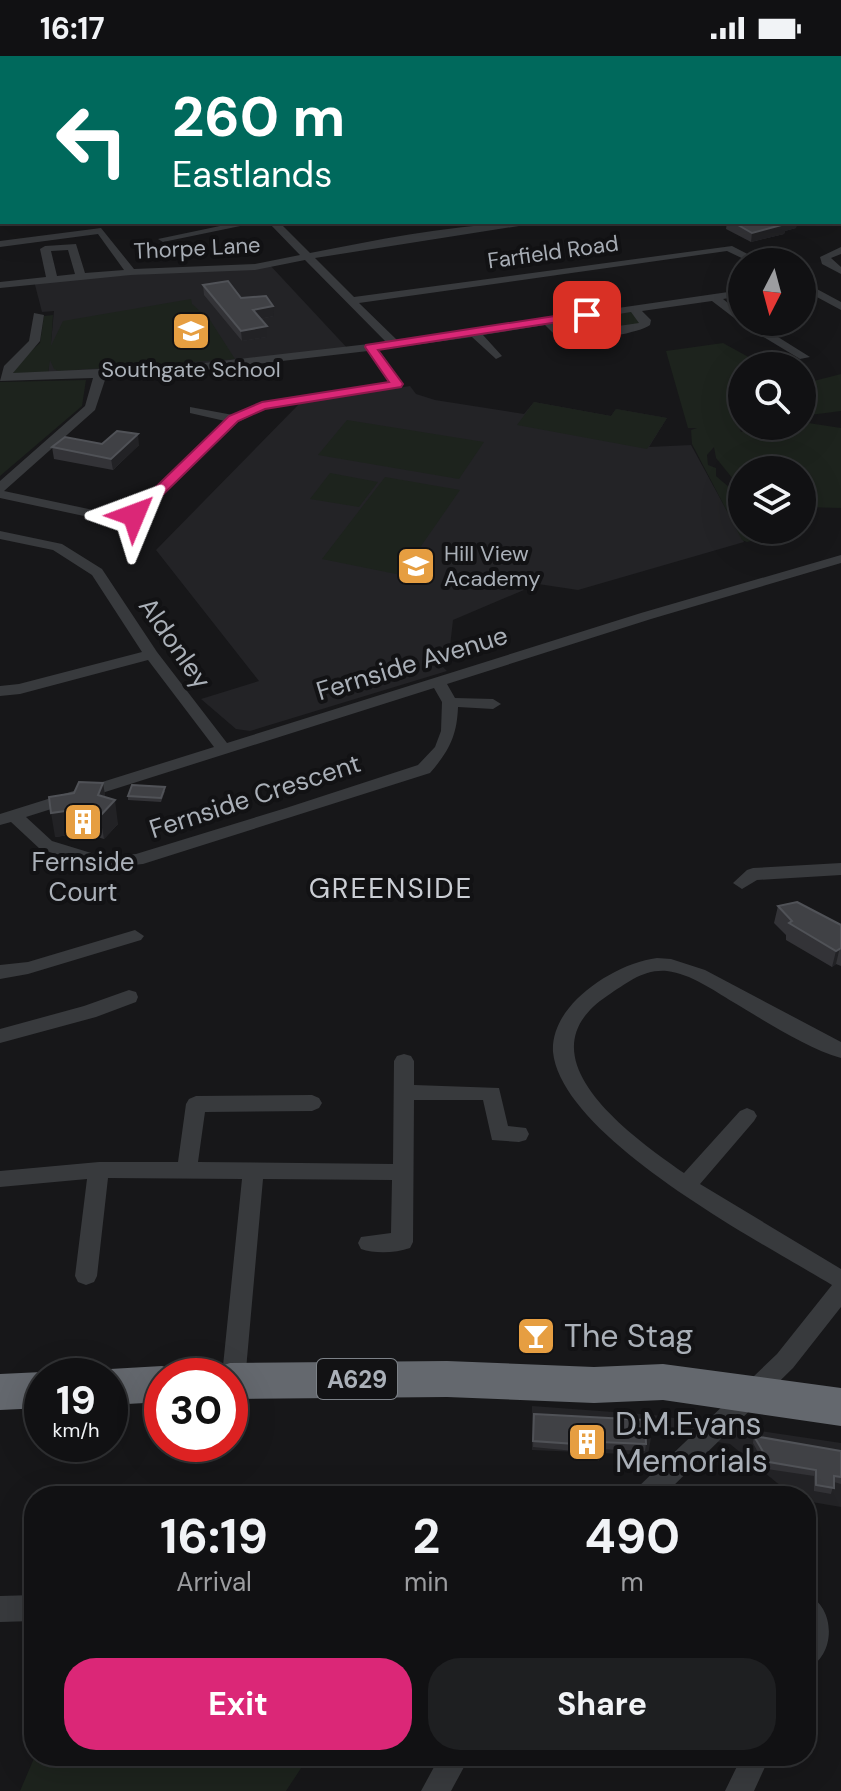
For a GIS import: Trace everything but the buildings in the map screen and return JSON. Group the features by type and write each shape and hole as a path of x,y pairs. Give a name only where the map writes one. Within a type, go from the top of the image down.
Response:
{"highway":[{"name":"A629","path":"248,1381 433,1379 594,1385 659,1399 841,1407"},
{"path":"0,1392 24,1391"},
{"name":"A629","path":"744,1401 841,1427"}],"street":[{"path":"163,239 244,224"},
{"path":"275,224 394,344"},
{"name":"Thorpe Lane","path":"0,285 131,272 255,267 307,256 525,224"},
{"path":"0,244 101,231 131,272"},
{"path":"52,279 45,249 67,245 72,246 81,277"},
{"name":"Farfield Road","path":"350,301 728,248"},
{"path":"841,250 825,257 826,262 841,273"},
{"path":"828,278 841,273"},
{"path":"816,292 841,307"},
{"path":"38,315 36,341 3,377 100,376 213,368 728,295"},
{"path":"714,297 728,308"},
{"path":"547,321 556,331 570,337 637,328 644,325 645,320 633,308"},
{"path":"474,332 496,356"},
{"path":"770,336 796,352"},
{"path":"0,491 123,519 134,515 234,419 262,406 397,384 371,347"},
{"path":"0,491 91,407 100,376"},
{"path":"194,410 234,419"},
{"path":"0,552 7,537"},
{"name":"Aldonley","path":"7,537 57,547 97,572 151,654 223,748"},
{"name":"Fernside Avenue","path":"8,818 223,748 841,559"},
{"path":"0,691 20,689 151,654"},
{"path":"438,682 450,702"},
{"name":"Fernside Avenue","path":"450,702 493,704"},
{"name":"Fernside Crescent","path":"8,818 46,845 100,862 137,860 424,769 442,749 449,731 450,702"},
{"path":"742,883 753,874 841,869"},
{"path":"0,972 28,968 135,936"},
{"path":"841,1051 705,977 679,967 641,966 586,1000 567,1025 561,1049 573,1081 597,1113 631,1146 841,1280"},
{"path":"0,1036 129,997"},
{"path":"369,1243 402,1242 404,1061"},
{"path":"404,1092 492,1093 499,1134 519,1134"},
{"path":"187,1171 196,1104 312,1103"},
{"path":"687,1184 747,1116"},
{"path":"0,1179 99,1170 403,1172"},
{"path":"86,1276 99,1170"},
{"path":"234,1358 253,1173"},
{"path":"656,1486 785,1361 841,1290"},
{"path":"0,1609 24,1608"},
{"path":"816,1620 816,1639"},
{"path":"435,1791 450,1766"},
{"path":"739,1791 751,1766"}],"shaded area":[{"name":"Southgate School","path":"268,263 349,350 213,368 48,373 54,311 42,312 34,281 255,267"},
{"path":"191,299 192,304 210,320 235,359 59,371 54,369 50,360 48,373 14,374 12,368 40,343 44,316 53,315 51,346 63,321"},
{"path":"635,309 644,325 570,337 547,321"},
{"path":"723,343 739,352 728,352 728,440 816,440 816,424 841,428 841,508 816,507 816,456 728,456 728,473 716,458 714,447 707,455 708,465 716,468 716,476 728,486 728,513 692,444 691,430 697,428 688,428 666,351"},
{"path":"841,374 841,411 816,414 816,380"},
{"path":"86,380 82,406 0,476 0,382"},
{"name":"Hill View Academy","path":"410,386 416,394 435,400 524,414 534,402 611,416 616,409 667,418 649,447 691,445 728,513 728,544 737,544 578,590 538,584 453,620 449,655 436,660 447,671 250,731 236,729 201,699 259,681 156,550 300,403"},
{"path":"534,402 611,416 616,409 667,418 647,449 517,425"},
{"path":"347,420 484,442 459,479 318,455"},
{"path":"330,473 378,482 359,507 310,499"},
{"path":"385,477 460,490 401,575 322,559"},
{"path":"532,1406 654,1415 841,1443 841,1507 816,1503 816,1486 781,1486 730,1444 652,1432 648,1455 532,1450"},
{"path":"31,1766 302,1766 286,1791 20,1791"}],"place":[{"name":"Southgate School","path":"191,331"},
{"name":"Hill View Academy","path":"416,566"},
{"name":"Fernside Court","path":"83,822"},
{"name":"The Stag","path":"536,1336"},
{"name":"D.M.Evans Memorials","path":"587,1442"}],"district":[{"name":"GREENSIDE","path":"391,888"}],"route":[{"path":"134,515 234,419 262,406 397,384 371,347 587,315"}]}
